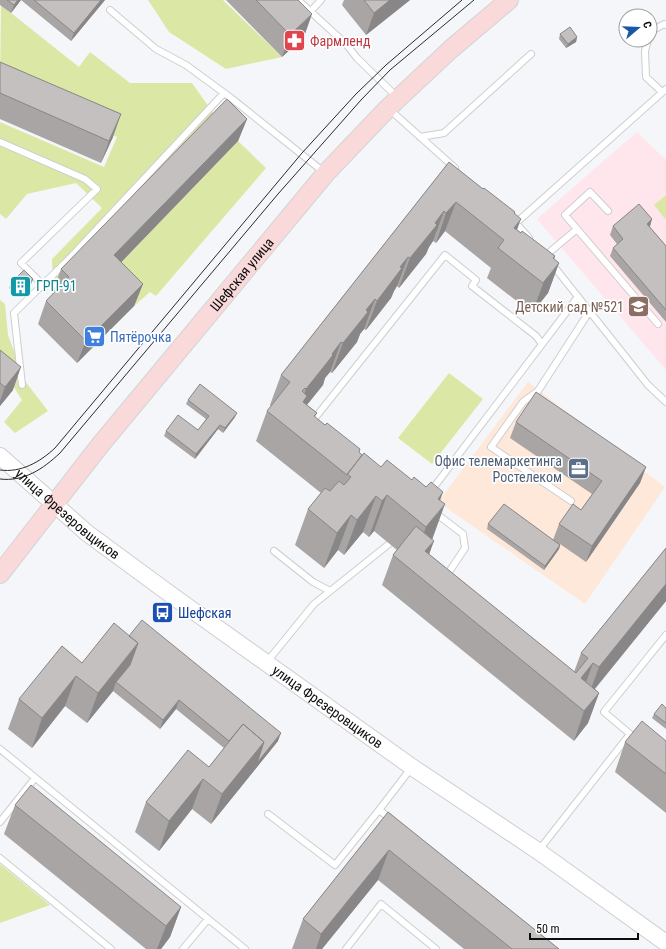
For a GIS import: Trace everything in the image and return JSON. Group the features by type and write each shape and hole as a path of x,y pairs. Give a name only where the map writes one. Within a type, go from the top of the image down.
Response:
{"main road":[{"name":"Шефская улица","path":"0,574 106,438 326,173 393,103 451,49 509,0"},
{"name":"улица Фрезеровщиков","path":"0,456 87,533 412,767 538,851 666,943"}],"lane":[{"path":"298,0 346,44 420,137 460,172"},
{"path":"310,12 321,0"},
{"path":"110,10 156,49 186,65 326,173"},
{"path":"516,223 664,90 646,76 646,48"},
{"path":"420,137 444,132 531,54"},
{"path":"22,385 14,313 69,259 224,93"},
{"path":"0,142 85,179 96,189 21,263 43,285"},
{"path":"608,211 590,192 565,215 658,324"},
{"path":"511,218 536,245"},
{"path":"545,256 577,228"},
{"path":"541,250 577,298 648,385 666,402"},
{"path":"317,429 311,424 445,255 476,280 472,286 536,336 542,344"},
{"path":"426,498 577,298"},
{"path":"571,501 491,447 523,402 538,391 589,312"},
{"path":"428,507 463,534 465,548 445,578 451,583"},
{"path":"266,663 314,604 390,544"},
{"path":"274,551 313,582 330,591"},
{"path":"642,744 604,712 666,635"},
{"path":"538,851 630,734"},
{"path":"0,750 245,949"},
{"path":"268,814 335,865 412,767"},
{"path":"0,822 35,778"},
{"path":"379,810 398,824"},
{"path":"0,858 112,949"},
{"path":"346,949 381,904 436,949"},
{"path":"183,949 208,919"}],"shaded area":[{"name":"Детский сад №521","path":"637,132 666,160 666,370 537,219"},
{"path":"528,382 665,487 585,604 438,502"}],"green space":[{"path":"148,0 223,0 282,57 226,69 169,32"},
{"path":"1,5 79,67 90,52 130,83 192,83 217,118 53,284 52,259 102,208 76,183 27,194 6,219 0,214 0,122 104,167 117,137 0,83"},
{"path":"238,141 266,168 156,296 150,292 134,306 106,278"},
{"path":"666,195 666,220 654,205"},
{"path":"0,300 5,304 8,335 25,381 48,411 15,433 4,422 22,400 0,365"},
{"path":"449,373 483,399 432,464 398,438"},
{"path":"0,864 50,905 0,923"}],"building":[{"path":"7,0 18,0 14,5"},
{"path":"34,0 101,0 74,33"},
{"path":"256,0 298,0 312,14 290,35"},
{"path":"364,0 390,0 374,13"},
{"path":"570,27 577,37 568,44 560,34"},
{"path":"0,62 121,114 109,141 0,93"},
{"path":"227,99 247,119 114,255 143,284 86,341 46,301 69,277 61,269"},
{"path":"449,162 515,212 514,213 521,219 514,228 521,233 522,231 555,256 553,258 559,263 543,283 498,248 504,240 456,202 446,213 444,211 435,223 437,225 410,258 408,257 400,267 402,268 377,301 375,299 366,310 368,312 343,343 341,342 332,354 333,355 306,389 305,388 302,391 307,396 303,402 317,413 314,416 325,425 327,423 360,449 359,452 362,455 347,475 267,411 290,382 281,375"},
{"path":"639,204 652,219 647,224 666,246 666,310 613,248 623,239 613,226"},
{"name":"ГРП-91","path":"24,270 33,279 20,293 11,283"},
{"path":"0,350 21,367 5,387 0,383"},
{"path":"200,384 237,413 225,428 220,425 196,454 166,431 178,415 198,430 209,416 188,400"},
{"path":"536,392 646,467 592,546 559,524 573,504 581,510 602,481 516,422"},
{"path":"364,453 381,467 387,460 412,480 414,477 426,487 431,482 443,492 438,499 445,504 426,527 387,495 382,501 376,496 357,520 351,515 337,533 308,509 325,488 330,491 339,481 344,485 351,477 347,474"},
{"path":"504,504 560,545 545,566 488,524"},
{"path":"416,526 434,541 425,551 576,673 588,658 581,653 666,548 666,584 599,667 593,663 581,678 599,693 584,711 393,555"},
{"path":"142,620 281,733 257,763 264,742 243,724 229,741 179,700 163,720 116,682 130,665 138,643 129,636"},
{"path":"114,623 138,643 98,693 76,676 42,718 19,699 62,646 82,663"},
{"path":"662,704 666,708 666,723 654,714"},
{"path":"642,721 666,741 666,774 625,742"},
{"path":"243,724 264,742 222,794 203,779 169,821 146,802 188,750 209,767"},
{"path":"31,785 181,907 166,926 15,805"},
{"path":"388,812 559,949 512,949 389,850 321,934 303,919"}],"tram line":[{"path":"0,470 15,470 23,468 37,462 55,448 302,153 356,94 386,65 462,0"},
{"path":"0,479 17,478 33,473 60,453 278,194 361,100 390,70 474,0"}],"place":[{"name":"Фармленд","path":"295,41"},
{"name":"ГРП-91","path":"20,286"},
{"name":"Детский сад №521","path":"639,307"},
{"name":"Пятёрочка","path":"95,337"},
{"name":"Офис телемаркетинга Ростелеком","path":"578,469"},
{"name":"Шефская","path":"163,613"}]}
